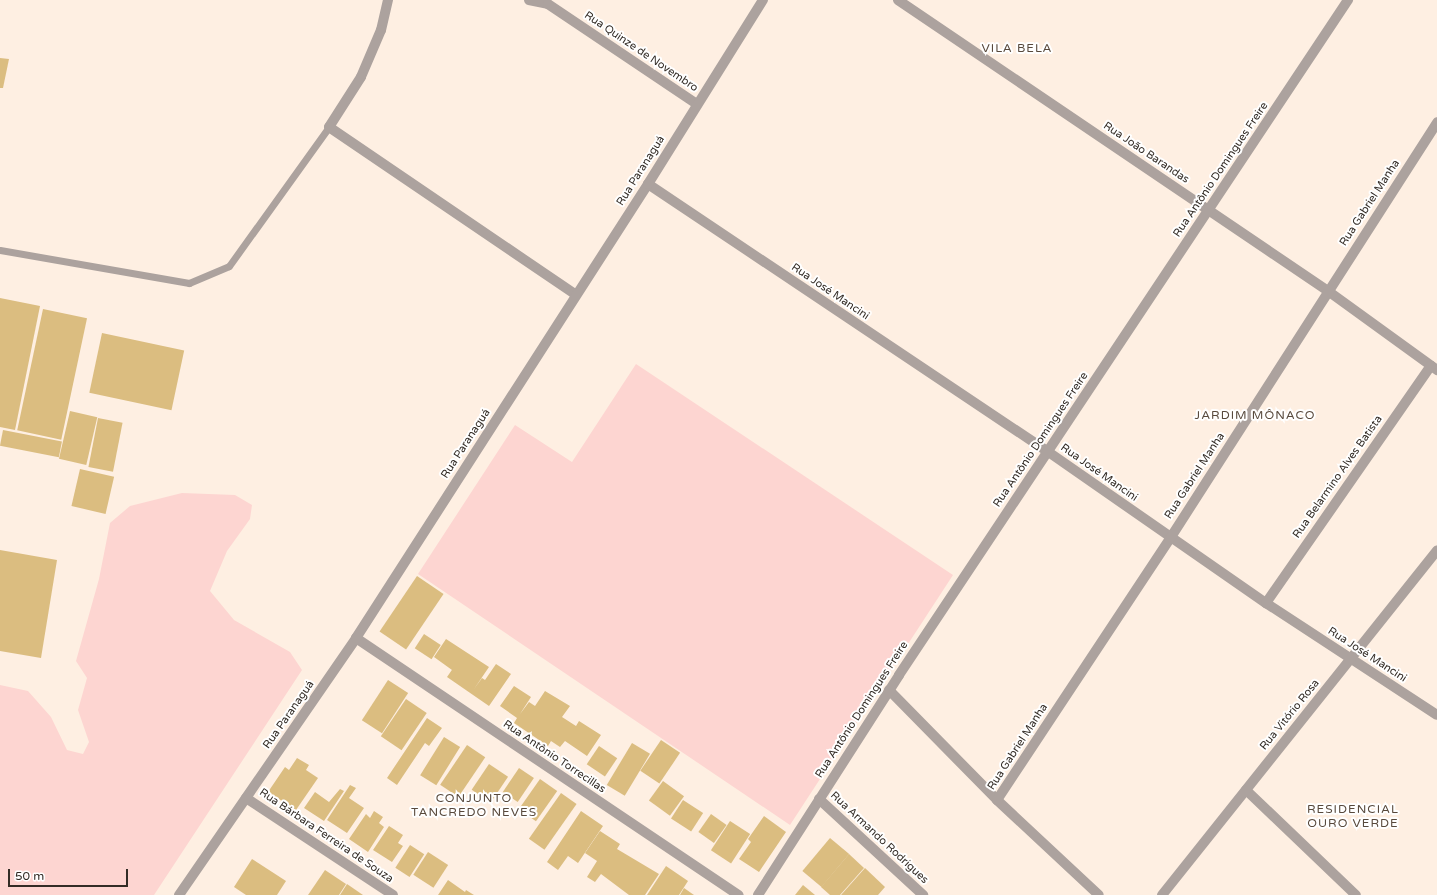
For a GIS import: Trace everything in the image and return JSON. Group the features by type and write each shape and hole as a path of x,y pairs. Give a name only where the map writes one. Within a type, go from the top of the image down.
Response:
{"street":[{"path":"388,0 381,30 361,77 329,127 575,294"},
{"name":"Rua Quinze de Novembro","path":"529,0 548,4 696,104"},
{"name":"Rua Paranaguá","path":"179,895 356,638 575,294 648,184 696,104 763,0"},
{"name":"Rua João Barandas","path":"898,0 1328,290 1434,368"},
{"name":"Rua Antônio Domingues Freire","path":"758,895 889,690 1348,0"},
{"name":"Rua Gabriel Manha","path":"997,800 1171,537 1437,122"},
{"name":"Rua José Mancini","path":"648,184 1047,451 1266,603 1437,715"},
{"name":"Rua Belarmino Alves Batista","path":"1266,603 1434,368"},
{"name":"Rua Vitório Rosa","path":"1162,895 1437,550"},
{"name":"Rua Antônio Torrecillas","path":"356,638 739,895"},
{"path":"889,690 997,800 1099,895"},
{"path":"1246,790 1356,895"},
{"name":"Rua Bárbara Ferreira de Souza","path":"246,798 393,895"},
{"name":"Rua Armando Rodrigues","path":"819,799 923,895"}],"lane":[{"path":"0,250 189,283 229,266 329,127"}],"shaded area":[{"path":"636,364 953,575 790,825 418,574 515,425 572,462"},
{"path":"182,493 235,495 252,505 250,519 227,551 210,591 234,620 290,652 302,670 154,895 0,895 0,685 28,691 51,717 67,750 83,754 89,742 78,710 87,678 76,661 99,579 110,523 130,506"}],"building":[{"path":"0,58 9,59 3,88 0,88"},
{"path":"0,298 40,306 15,430 0,427"},
{"path":"43,309 87,318 61,440 17,430"},
{"path":"102,333 184,350 171,410 89,393"},
{"path":"70,411 97,417 86,465 59,459"},
{"path":"98,418 123,423 113,472 88,467"},
{"path":"3,430 62,441 59,457 0,446"},
{"path":"80,469 114,477 106,514 71,506"},
{"path":"0,550 57,560 41,658 0,651"},
{"path":"417,576 444,594 406,649 380,632"},
{"path":"424,634 441,645 432,659 415,648"},
{"path":"446,639 489,667 474,689 482,678 485,680 496,664 511,674 489,706 447,677 452,670 434,657"},
{"path":"388,680 408,693 382,733 362,720"},
{"path":"514,686 531,697 520,714 529,702 535,706 545,691 570,706 562,717 576,726 579,721 601,735 587,756 565,741 560,747 551,741 548,746 514,723 517,718 500,706"},
{"path":"406,699 427,713 402,750 381,736"},
{"path":"427,718 442,728 429,746 425,743 397,785 387,778"},
{"path":"444,737 460,747 436,785 420,775"},
{"path":"661,740 680,753 659,784 640,771"},
{"path":"632,743 650,754 625,796 607,785"},
{"path":"467,745 485,757 458,797 440,785"},
{"path":"599,746 617,758 605,777 587,764"},
{"path":"297,758 309,765 306,770 318,778 296,810 268,792 285,767 289,770"},
{"path":"489,764 508,777 491,803 472,790"},
{"path":"519,768 534,778 518,802 503,792"},
{"path":"540,779 557,791 536,821 519,809"},
{"path":"663,781 684,796 670,816 649,800"},
{"path":"350,785 356,788 349,798 364,808 347,833 327,820"},
{"path":"340,789 344,791 324,821 304,808 315,792 329,802"},
{"path":"561,793 577,804 544,850 529,839"},
{"path":"683,800 703,813 691,832 671,818"},
{"path":"374,811 383,817 379,823 384,827 368,852 349,839 366,814 370,818"},
{"path":"581,811 603,826 578,863 568,856 558,870 547,862"},
{"path":"711,814 727,825 714,843 698,832"},
{"path":"764,816 786,832 759,872 739,859 751,842 748,839"},
{"path":"730,821 750,834 731,863 711,850"},
{"path":"389,826 403,835 398,843 403,846 392,862 373,850"},
{"path":"600,831 620,844 617,849 659,874 645,895 629,895 601,874 595,882 587,877 597,861 585,853"},
{"path":"830,838 849,854 822,887 802,871"},
{"path":"410,845 424,854 410,877 395,868"},
{"path":"428,852 448,865 433,888 413,875"},
{"path":"849,854 864,868 840,895 830,895 821,887"},
{"path":"252,859 286,881 277,895 246,895 234,887"},
{"path":"666,866 688,881 679,895 647,895"},
{"path":"865,868 885,887 878,895 841,895"},
{"path":"325,870 346,884 339,895 308,895"},
{"path":"448,880 465,892 466,890 474,895 438,895"},
{"path":"347,884 363,895 340,895"},
{"path":"803,885 815,895 795,895"},
{"path":"684,888 694,895 680,895"}],"district":[{"name":"VILA BELA","path":"1017,49"},
{"name":"JARDIM MÔNACO","path":"1255,416"},
{"name":"CONJUNTO TANCREDO NEVES","path":"474,806"},
{"name":"RESIDENCIAL OURO VERDE","path":"1353,817"}]}
